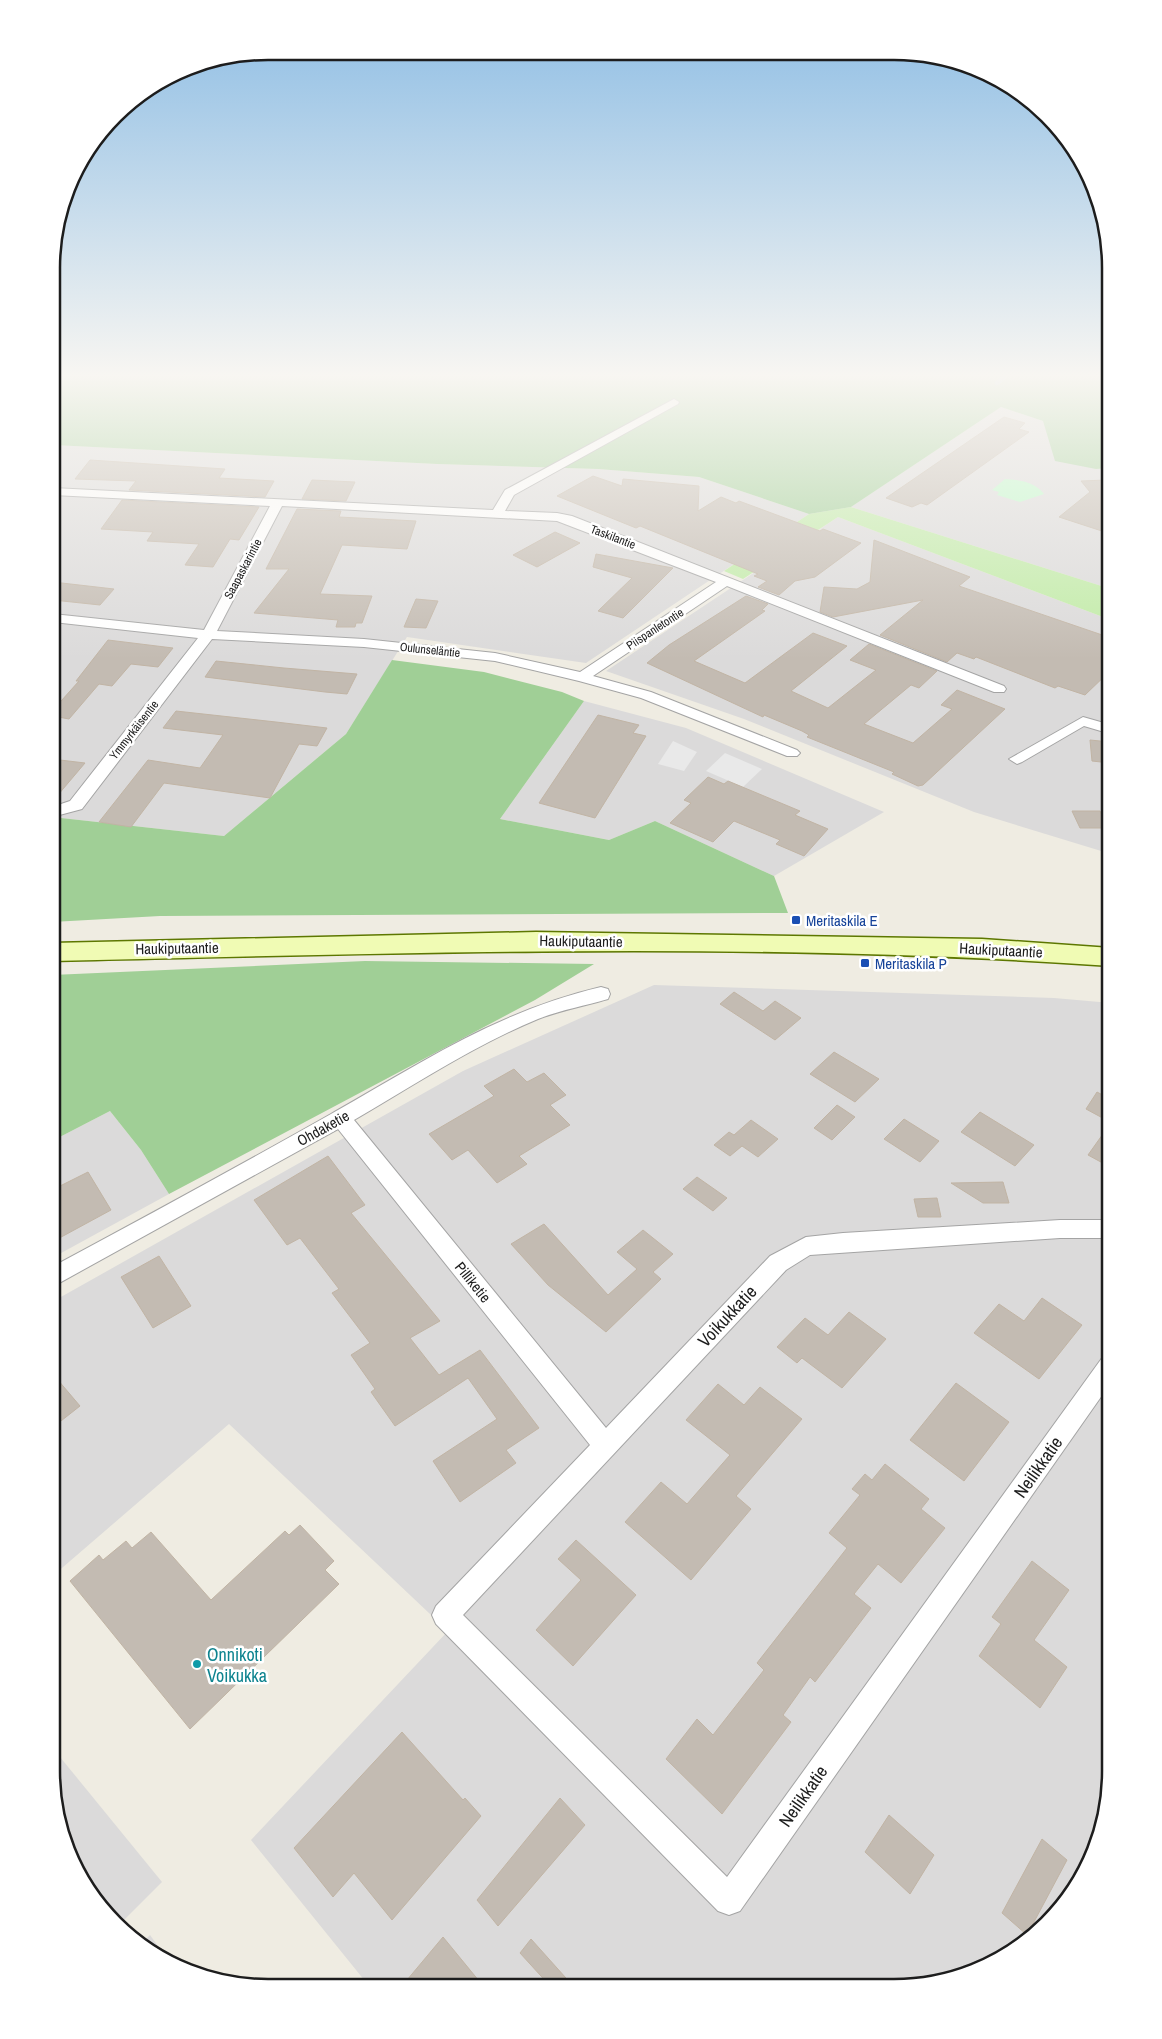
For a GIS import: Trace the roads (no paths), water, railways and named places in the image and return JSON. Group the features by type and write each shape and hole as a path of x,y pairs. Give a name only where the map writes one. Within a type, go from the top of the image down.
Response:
{"main road":[{"name":"Haukiputaantie","path":"60,952 536,940 982,948 1102,956"}],"street":[{"path":"497,514 509,493 554,468"},
{"name":"Taskilantie","path":"60,492 568,519 999,689"},
{"name":"Saapaskarintie","path":"208,635 278,504"},
{"name":"Piispanletontie","path":"582,677 727,582"},
{"name":"Oulunseläntie","path":"60,619 208,635 364,643 495,657 582,677 670,703 792,752"},
{"name":"Ymmyrkäisentie","path":"60,810 76,805 208,635"},
{"path":"1017,759 1083,722 1102,727"},
{"name":"Ohdaketie","path":"60,1274 341,1118 484,1035 553,1006 601,994"},
{"name":"Pilliketie","path":"341,1118 605,1445"},
{"name":"Voikukkatie","path":"445,1615 778,1263 806,1246 843,1242 1050,1230 1102,1230"},
{"name":"Neilikkatie","path":"445,1615 729,1900 1102,1376"}],"place":[{"name":"Meritaskila E","path":"796,920"},
{"name":"Meritaskila P","path":"865,963"},
{"name":"Onnikoti Voikukka","path":"197,1664"}]}
